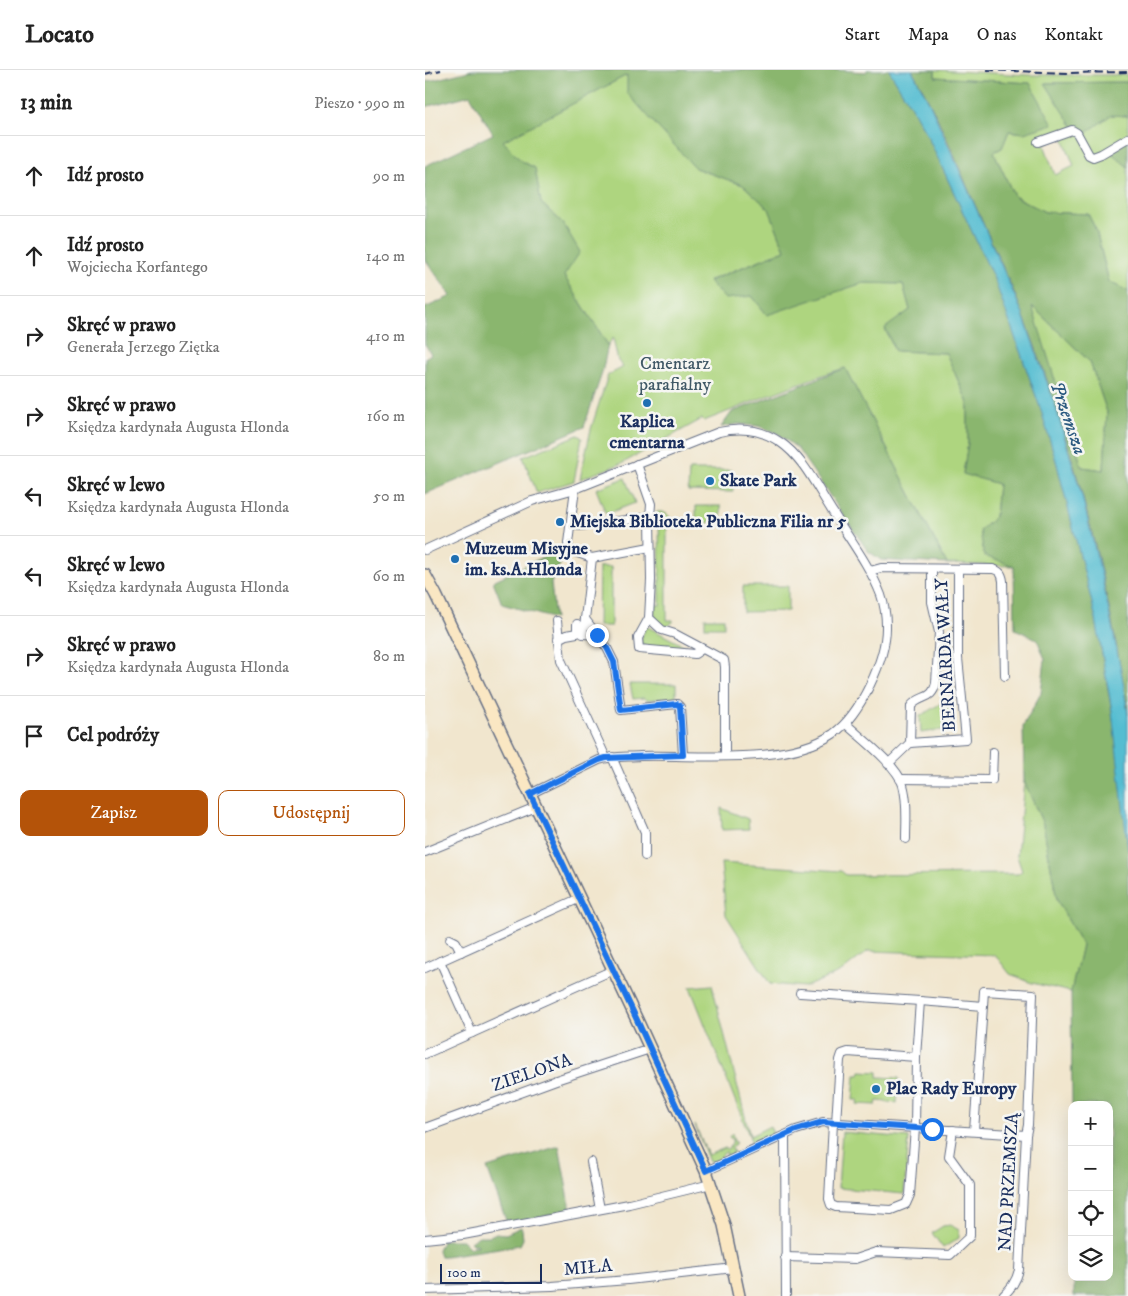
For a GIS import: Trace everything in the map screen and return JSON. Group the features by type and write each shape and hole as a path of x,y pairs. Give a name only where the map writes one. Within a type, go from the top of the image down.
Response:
{"main road":[{"path":"425,575 580,898 706,1171 720,1210 739,1296"}],"street":[{"path":"1038,142 1072,130 1077,133 1089,155 1093,157 1128,138"},
{"path":"425,550 532,501 575,489 719,432 748,429 779,441 796,456 870,570 882,597 886,626 883,648 862,700 845,724 832,734 803,747 785,752 760,755 683,755 609,758 599,760 530,794"},
{"path":"637,464 651,504 649,618 638,638 639,649 695,654 702,649"},
{"path":"575,489 568,543 569,550 592,558 650,547"},
{"path":"571,525 580,526 650,517"},
{"path":"592,558 585,619 607,648 614,662 621,710 677,704 680,706 683,755"},
{"name":"BERNARDA WAŁY","path":"870,570 881,568 958,569 958,658 966,739 910,743 911,706 915,700 930,695 934,691 936,683 939,632 932,602 932,569"},
{"path":"958,569 993,569 997,570 1002,576 1005,676"},
{"path":"649,618 663,630 675,634 724,660 725,756"},
{"path":"557,621 561,660 645,832 645,856"},
{"path":"558,639 577,633 577,624"},
{"path":"845,724 888,764 900,779 905,802 906,839"},
{"path":"888,764 910,743"},
{"path":"900,779 992,780 993,752"},
{"path":"425,852 536,807"},
{"path":"425,968 580,898"},
{"path":"450,939 456,942 461,952"},
{"path":"440,961 472,1033"},
{"path":"425,1054 613,970"},
{"name":"NAD PRZEMSZĄ","path":"983,1006 984,991 1033,994 1028,1125 1019,1270 1017,1280 1003,1296"},
{"path":"800,993 983,1006 974,1131"},
{"path":"916,1057 848,1052 842,1054 839,1060 834,1123 829,1199 831,1205 891,1210 906,1204 910,1195 915,1128 916,1057 920,1001"},
{"name":"ZIELONA","path":"425,1128 650,1049"},
{"path":"706,1171 796,1130 823,1122 1026,1135"},
{"path":"785,1257 855,1259 876,1252 950,1255 970,1236 970,1185 949,1156 953,1130"},
{"path":"785,1136 786,1296"},
{"path":"591,1162 600,1209"},
{"path":"425,1239 463,1235 600,1209 692,1190 711,1184"},
{"name":"MIŁA","path":"425,1290 552,1286 734,1268"}],"green space":[{"path":"473,70 835,70 866,72 867,70 889,70 915,113 995,281 1041,410 1057,464 1096,619 1116,736 1128,850 1128,1296 1074,1296 1074,1281 1113,1281 1113,1101 1072,1101 1071,992 1082,945 1057,900 1043,824 1024,781 1023,726 1041,693 1045,659 1037,639 1015,629 1014,566 984,556 980,530 995,517 998,484 963,474 968,443 968,403 946,353 895,351 885,328 910,310 903,284 863,283 767,315 752,296 725,299 709,281 785,250 769,209 743,185 695,168 627,93 627,75 503,141 521,161 535,168 541,203 563,223 580,252 564,276 608,345 602,373 584,427 425,494 425,358 431,354 425,344 425,308 451,296 425,259 425,166 493,134 470,95 425,107 425,82"},
{"path":"912,70 935,70 935,77 1030,83 1053,124 1024,133 1009,131 1002,148 994,152 1014,196 1045,212 1088,214 1096,230 1109,282 1128,291 1128,715 1120,664 1099,562 1087,512 1058,412 1018,301 948,141","holes":["1032,306 1090,362 1107,412 1104,470 1082,467"]},
{"path":"935,70 1028,75 1128,75 1128,82 1045,83 1111,115 1128,116 1128,140 1111,152 1128,167 1128,291 1109,282 1096,230 1088,214 1045,212 1014,196 994,152 1002,148 1009,131 1024,133 1030,83 935,77","holes":["1062,135 1074,166 1055,175 1044,144"]},
{"name":"Cmentarz parafialny","path":"627,75 695,168 743,185 769,208 785,250 710,280 752,296 767,314 863,283 903,284 910,310 885,329 895,351 946,353 968,403 968,443 963,473 998,484 995,517 1014,566 947,564 845,368 792,386 704,421 702,419 623,463 580,479 591,429 608,375 623,367 618,361 613,338 608,345 564,276 563,223 541,203 535,168 521,161 502,141"},
{"path":"1128,82 1128,116 1111,115 1082,136 1072,125 1045,83"},
{"path":"1128,140 1128,167 1110,152"},
{"path":"1031,305 1090,362 1107,412 1104,470 1082,467"},
{"path":"845,368 947,564 881,560 868,551 797,448 777,433 758,426 738,424 721,427 732,412"},
{"path":"578,435 582,438 574,481 537,493 523,457"},
{"name":"Skate Park","path":"689,470 732,470 733,492 688,491"},
{"path":"625,478 635,503 606,514 596,489"},
{"path":"696,506 721,506 721,520 696,525"},
{"path":"657,512 667,514 672,522 667,524 667,620 673,620 673,622 667,627 658,622 654,613 654,605 660,605 659,517 654,517"},
{"path":"564,547 567,550 551,583 555,619 502,604 493,581"},
{"path":"599,567 611,567 611,626 598,626"},
{"path":"743,586 788,586 788,611 743,612"},
{"path":"705,618 724,618 724,627 705,627"},
{"path":"646,626 692,650 691,652 645,647 642,645 641,639"},
{"path":"630,684 676,684 676,697 646,700 644,698 633,699"},
{"path":"948,699 949,729 921,733 920,716"},
{"path":"1024,781 1043,824 1057,900 1082,945 1071,992 1032,983 1010,974 995,955 868,951 841,972 805,987 770,984 726,915 721,863 841,871 846,875 1018,874 1022,871 1017,856"},
{"path":"721,808 748,819 749,829 722,830"},
{"path":"712,985 750,1136 770,1126 774,1136 754,1148 690,987"},
{"name":"Plac Rady Europy","path":"860,1071 878,1072 878,1077 899,1078 897,1103 877,1101 876,1105 857,1104 858,1100 853,1100 855,1075 859,1075"},
{"path":"695,1125 708,1155 725,1148 728,1149 732,1143 732,1139 729,1137 732,1133 736,1142 732,1148 734,1153 726,1158 727,1152 724,1153 720,1158 723,1159 709,1162"},
{"path":"842,1132 909,1138 904,1194 838,1188"},
{"path":"559,1146 571,1211 507,1223 487,1168"},
{"path":"950,1225 959,1230 959,1238 943,1248 932,1233 943,1226"},
{"path":"521,1227 523,1239 520,1245 440,1256 438,1249 443,1240 462,1240 470,1248 478,1246 470,1242 479,1236 490,1236 496,1233 506,1234"}],"water":[{"path":"889,70 912,70 930,104 1022,312 1055,405 1082,496 1102,578 1122,675 1128,715 1128,850 1112,711 1096,619 1057,464 1041,410 995,281 928,137"}],"railway":[{"path":"425,74 441,70"},
{"path":"987,70 1068,73 1128,72"}],"place":[{"name":"Kaplica cmentarna","path":"647,403"},
{"name":"Skate Park","path":"710,481"},
{"name":"Miejska Biblioteka Publiczna Filia nr 5","path":"560,522"},
{"name":"Muzeum Misyjne im. ks.A.Hlonda","path":"455,559"},
{"name":"Plac Rady Europy","path":"876,1089"}],"route":[{"path":"597,635 607,648 614,662 621,710 677,704 680,706 683,755 606,758 530,794 706,1171 796,1130 823,1122 932,1129"}],"water label":[{"name":"Przemsza","path":"1068,418"}]}
